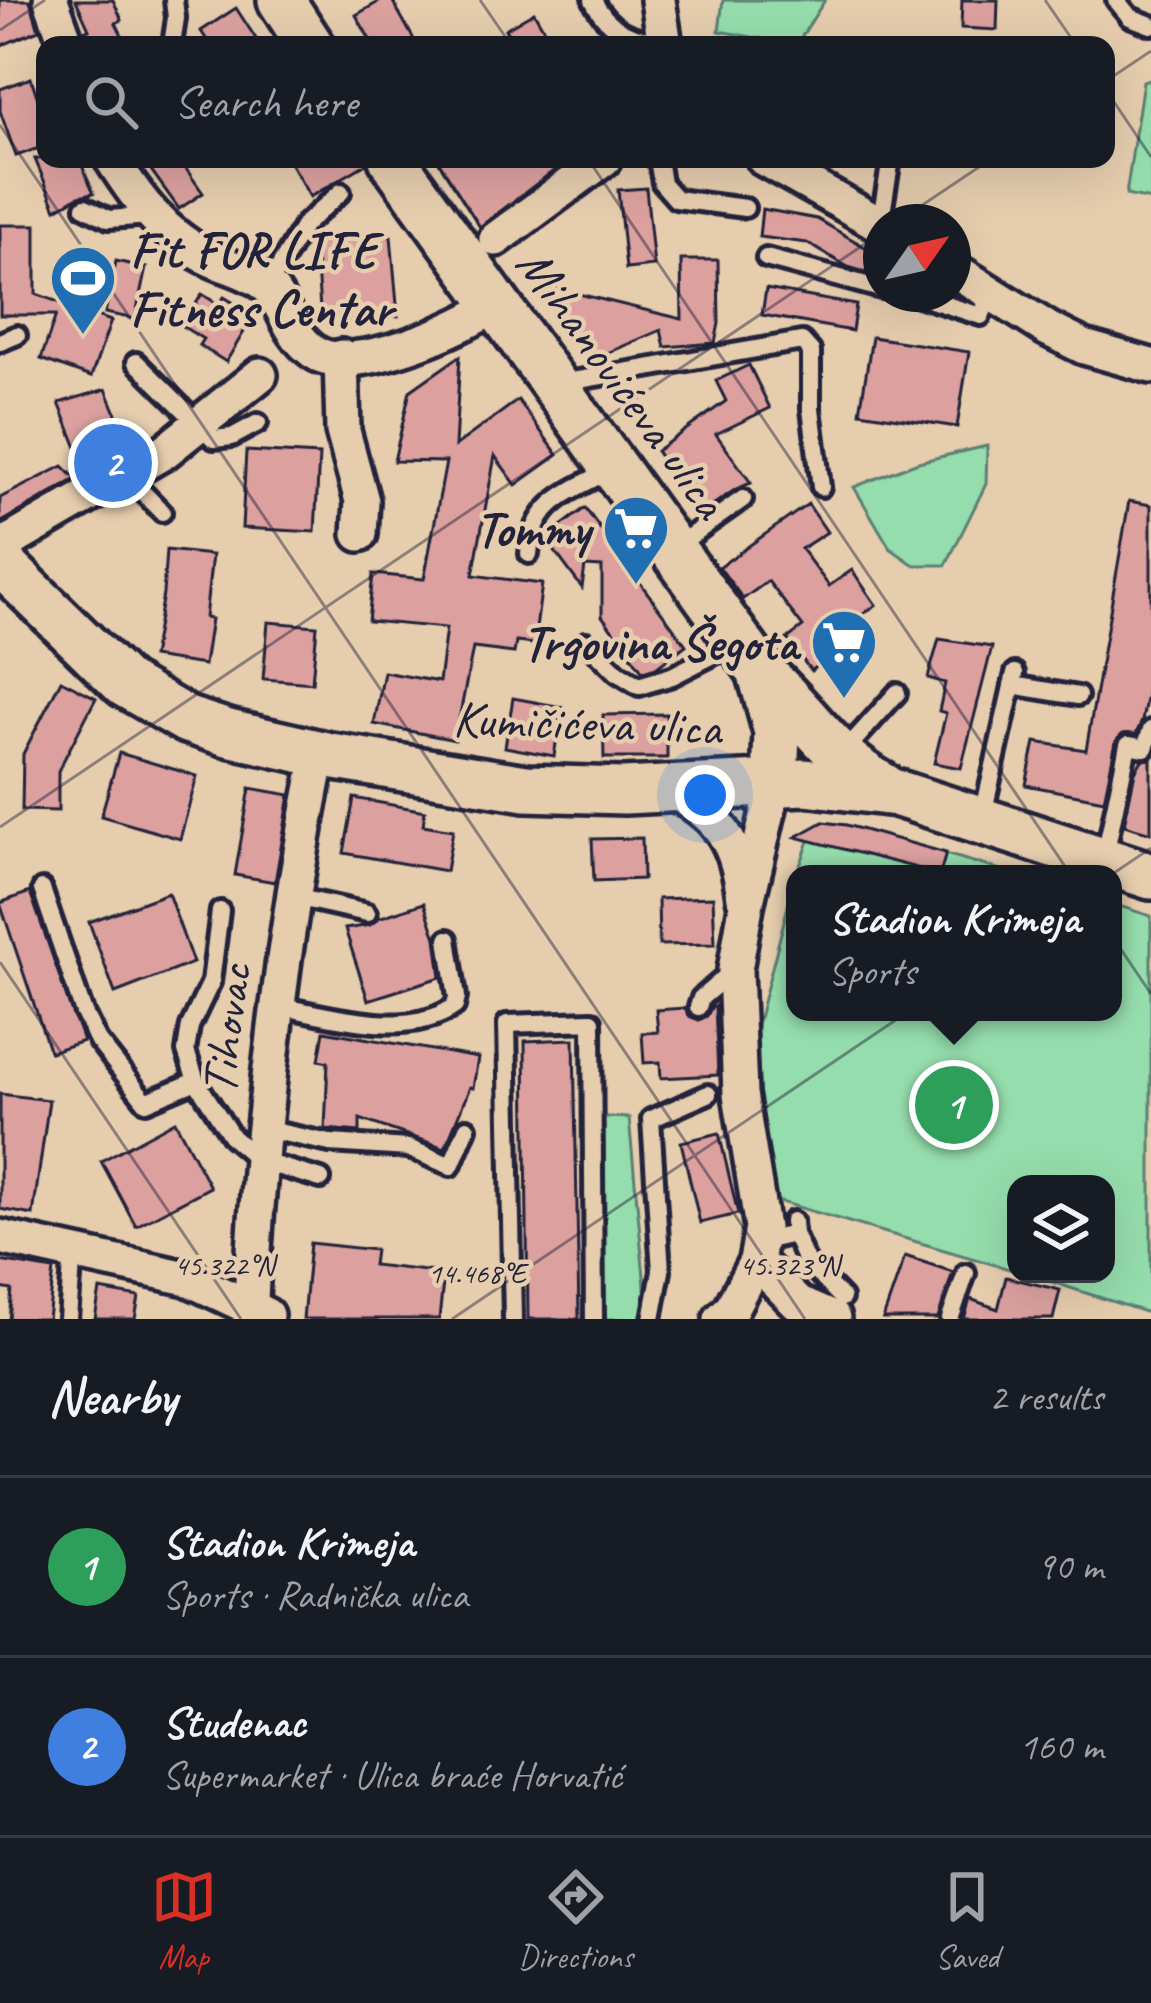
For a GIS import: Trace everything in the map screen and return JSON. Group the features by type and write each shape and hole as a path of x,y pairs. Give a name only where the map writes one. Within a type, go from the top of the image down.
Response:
{"main road":[{"path":"280,0 304,36"},
{"name":"Mihanovićeva ulica","path":"399,168 750,657 839,758 896,794"},
{"name":"Kumičićeva ulica","path":"0,562 94,657 152,703 228,733 319,754 526,788 668,789 776,782 896,794 1117,865"},
{"name":"Mihanovićeva ulica","path":"750,657 777,732 776,782"},
{"name":"Kumičićeva ulica","path":"1122,867 1151,876"}],"street":[{"path":"51,0 64,36"},
{"path":"658,0 663,36"},
{"path":"118,168 152,216 182,243 268,286 299,339 323,358 421,342 453,331 497,304"},
{"path":"496,239 592,168"},
{"path":"780,168 863,215"},
{"path":"971,279 1048,329 1151,366"},
{"path":"341,358 343,431 362,501 360,534"},
{"path":"0,547 164,452 260,375"},
{"name":"Tihovac","path":"258,1315 262,1145 278,1006 319,754"},
{"path":"721,1319 731,1309 758,1252 762,1228 724,1094 735,970 776,782"},
{"path":"668,789 698,804 716,821 740,864 746,906"},
{"path":"0,1237 187,1278 258,1315"},
{"path":"758,1252 797,1304 827,1302"}],"lane":[{"path":"172,36 174,0"},
{"path":"593,0 602,18 629,36"},
{"path":"1116,0 1130,17 1151,26"},
{"path":"660,168 662,183 676,199 745,208"},
{"path":"884,204 890,168"},
{"path":"268,286 304,225 341,192"},
{"path":"85,207 110,219 152,216"},
{"path":"766,258 863,284"},
{"path":"968,312 981,316 992,291"},
{"path":"554,384 802,341 812,357 811,409 821,488"},
{"path":"136,362 214,439 232,437 258,424"},
{"path":"529,554 531,533 548,506 614,467"},
{"path":"125,474 163,512"},
{"path":"673,549 743,499"},
{"path":"586,642 638,686 750,657"},
{"path":"981,821 1014,679 1078,696"},
{"path":"839,758 897,692"},
{"path":"1104,861 1128,745 1145,748 1151,730"},
{"path":"42,890 91,1027 146,1102 196,1082"},
{"path":"295,897 367,913"},
{"path":"220,911 211,982 190,1026 187,1051 196,1082 232,1137 262,1145 321,1179"},
{"path":"278,1006 361,1022 439,1018 455,1006 457,997 448,939"},
{"path":"698,1007 701,998 735,970"},
{"path":"513,1319 507,1024 592,1021 594,1319"},
{"path":"652,1319 661,1271 651,1119 724,1094 705,1075"},
{"path":"262,1145 408,1148 451,1166 467,1128"},
{"path":"758,1252 793,1228 827,1302"},
{"path":"68,1319 73,1251"},
{"path":"950,1319 966,1273"}],"green space":[{"path":"723,0 825,0 802,36 719,31"},
{"path":"1151,79 1151,200 1126,195 1143,81"},
{"path":"987,446 986,484 946,565 914,565 890,548 854,487 918,462"},
{"path":"823,822 846,825 983,865 800,865 813,830"},
{"path":"1122,907 1151,916 1151,1314 1055,1283 1115,1283 1115,1175 1007,1175 1007,1268 767,1198 753,1041 786,914 786,1021 1122,1021"},
{"path":"585,1116 629,1118 648,1319 597,1319"}],"building":[{"path":"0,0 30,0 39,30 0,46"},
{"path":"76,0 113,0 122,36 85,36 89,29"},
{"path":"382,0 392,0 412,36 368,36 356,15"},
{"path":"962,0 998,0 997,30 961,28"},
{"path":"236,8 254,36 204,36 201,31"},
{"path":"534,12 548,36 509,36 505,29"},
{"path":"31,78 36,93 36,149 16,156 0,111 0,89"},
{"path":"39,168 83,168 94,193 56,209"},
{"path":"149,168 185,168 203,193 179,209"},
{"path":"293,168 359,168 310,197"},
{"path":"443,168 557,168 480,227"},
{"path":"646,188 654,266 626,269 618,190"},
{"path":"762,209 817,219 863,246 863,271 807,243 759,237"},
{"path":"0,225 36,225 36,294 111,321 91,377 41,359 56,315 0,315"},
{"path":"391,236 398,316 321,322 315,242"},
{"path":"681,260 718,260 715,343 665,347 661,330 589,361 538,284 682,319"},
{"path":"116,261 146,268 135,319 105,313"},
{"path":"766,289 856,305 852,331 762,315"},
{"path":"202,294 219,305 224,297 254,315 226,362 199,345 203,339 182,326"},
{"path":"872,337 969,352 957,427 860,412"},
{"path":"460,356 455,446 518,400 558,455 516,485 495,456 473,575 542,584 534,644 516,642 514,653 473,648 455,740 374,724 384,672 439,682 446,628 368,621 373,574 424,579 446,462 394,461 410,391"},
{"path":"749,365 770,408 716,434 751,483 701,513 656,451 726,401 716,381"},
{"path":"106,389 116,413 110,441 121,424 130,447 87,472 59,403"},
{"path":"246,451 319,455 315,532 242,528"},
{"path":"63,466 76,479 0,523 0,498"},
{"path":"1129,501 1151,505 1151,672 1142,721 1136,734 1123,734 1116,741 1104,800 1026,785 1035,742 1086,750"},
{"path":"808,504 827,532 801,549 829,586 852,570 876,605 841,630 850,642 811,671 787,639 803,627 768,581 743,599 719,567"},
{"path":"585,508 686,645 656,668 643,672 602,616 602,567 585,566 582,588 545,538"},
{"path":"166,550 212,555 205,618 211,619 204,665 152,657"},
{"path":"268,622 317,626 312,683 263,679"},
{"path":"939,639 992,647 961,768 934,763 946,713 939,711 945,683 928,678"},
{"path":"61,680 96,698 58,771 58,811 22,810 23,754"},
{"path":"513,698 562,707 554,756 505,747"},
{"path":"667,714 667,758 604,758 603,715"},
{"path":"119,753 197,776 180,839 101,816"},
{"path":"1151,759 1151,833 1124,825 1135,772 1142,760"},
{"path":"250,788 290,795 275,882 235,875"},
{"path":"354,798 425,811 423,825 453,830 446,871 344,853"},
{"path":"823,822 946,853 943,865 905,865 796,837"},
{"path":"642,838 643,879 594,881 592,839"},
{"path":"30,892 83,1041 50,1052 0,903"},
{"path":"168,893 193,963 115,993 89,922"},
{"path":"713,897 715,944 659,945 658,899"},
{"path":"424,903 436,938 441,977 368,1000 345,929 370,925"},
{"path":"712,1006 718,1075 661,1078 660,1062 644,1063 642,1033 658,1032 656,1010 685,1008 699,1020"},
{"path":"324,1031 478,1058 473,1088 445,1148 360,1119 360,1132 325,1129 328,1062 319,1060"},
{"path":"574,1039 579,1319 528,1319 525,1041"},
{"path":"0,1094 49,1100 33,1215 0,1209"},
{"path":"175,1121 210,1187 136,1226 101,1161"},
{"path":"719,1133 738,1214 700,1223 681,1142"},
{"path":"310,1243 375,1250 373,1265 444,1273 439,1319 303,1319"},
{"path":"905,1256 953,1272 938,1319 883,1319"},
{"path":"0,1261 54,1270 48,1319 9,1319 12,1290 0,1288"},
{"path":"1006,1277 1007,1283 1060,1290 1053,1319 964,1319 970,1299 998,1309"},
{"path":"100,1290 139,1297 135,1319 95,1319"}],"place":[{"name":"Fit FOR LIFE Fitness Centar","path":"83,337"},
{"name":"Studenac","path":"113,463"},
{"name":"Tommy","path":"636,587"},
{"name":"Trgovina Šegota","path":"844,701"},
{"name":"Stadion Krimeja","path":"954,1105"}]}
